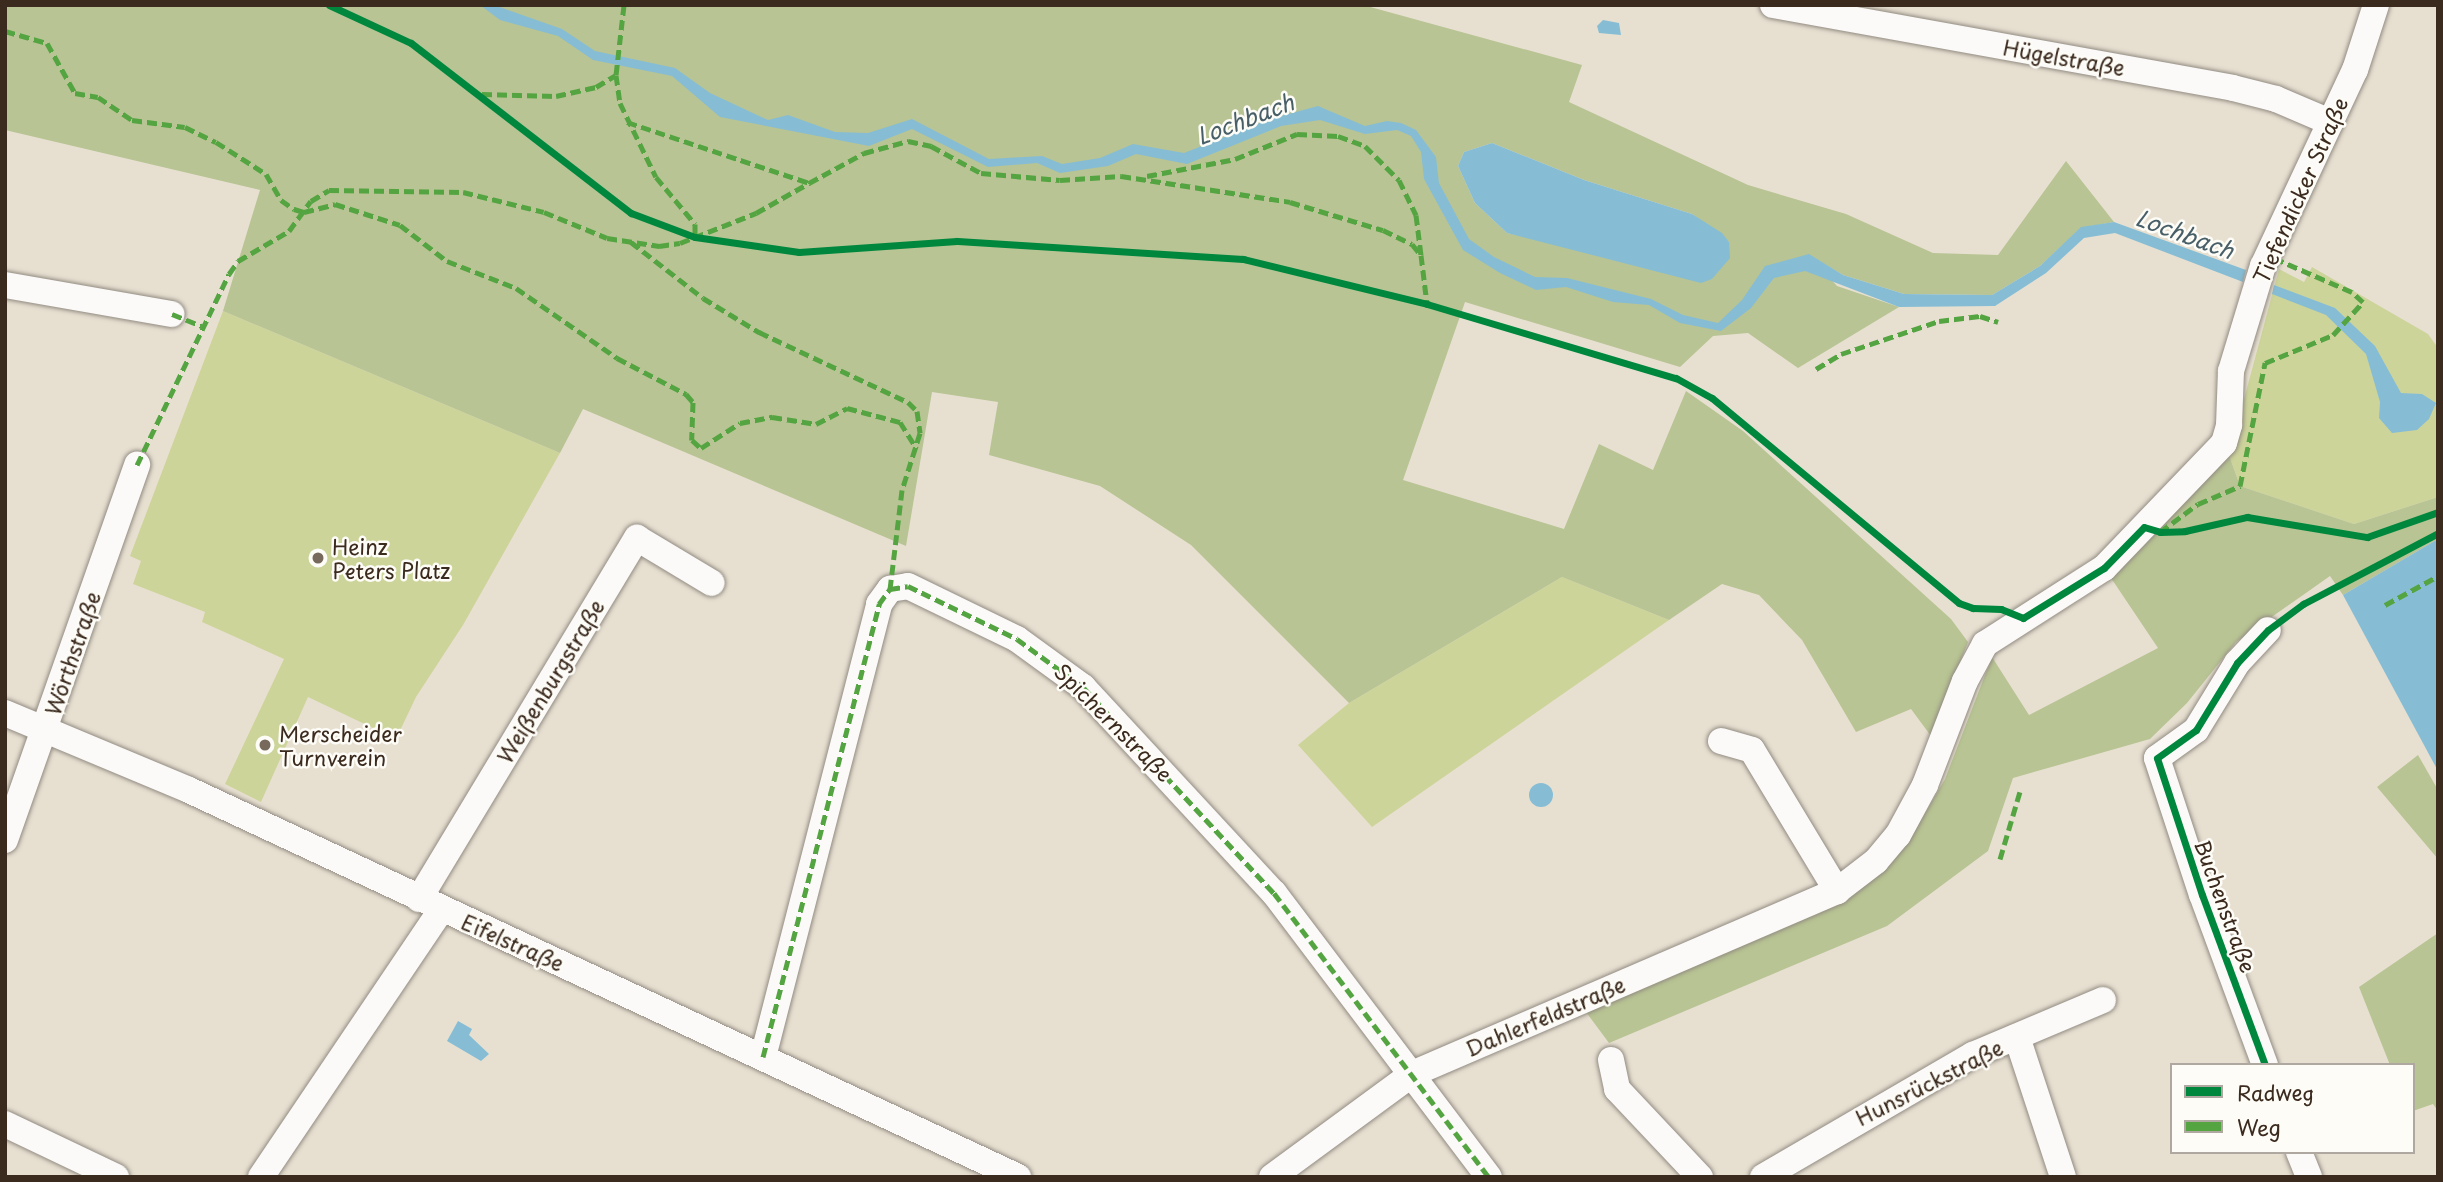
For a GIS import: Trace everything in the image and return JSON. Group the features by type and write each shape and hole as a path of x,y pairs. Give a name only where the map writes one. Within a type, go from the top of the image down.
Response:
{"street":[{"name":"Tiefendicker Straße","path":"2023,618 2104,568 2224,443 2231,372 2263,266 2355,70 2376,5"},
{"name":"Hügelstraße","path":"1787,7 2233,88 2276,99 2330,122"},
{"path":"5,285 172,314"},
{"name":"Wörthstraße","path":"5,841 137,465"},
{"name":"Weißenburgstraße","path":"261,1177 430,904 638,538 712,583"},
{"name":"Spichernstraße","path":"763,1057 879,604 890,589 908,586 1017,639 1083,687 1274,893 1487,1176"},
{"name":"Dahlerfeldstraße","path":"1272,1177 1412,1074 1837,891 1877,861 1898,835 1925,785 1965,681 1985,645 2023,618"},
{"name":"Buchenstraße","path":"2264,1063 2157,758 2196,730 2237,663 2268,630"},
{"name":"Eifelstraße","path":"5,713 189,790 1018,1177"},
{"path":"1721,741 1752,750 1837,891"},
{"name":"Hunsrückstraße","path":"1763,1177 1861,1116 1973,1055 2103,1000"},
{"path":"2017,1037 2063,1177"},
{"path":"1611,1060 1617,1089 1700,1177"},
{"path":"5,1124 116,1177"},
{"path":"2300,1154 2309,1177"}],"green space":[{"path":"5,5 1363,5 1582,65 1569,102 1748,185 1846,214 1933,253 1998,255 2066,161 2114,222 2081,228 2040,266 1992,295 1904,294 1843,275 1809,255 1837,286 1899,307 1798,368 1748,333 1713,336 1680,367 1465,302 1403,480 1564,529 1599,444 1653,470 1686,391 1743,431 1951,619 1968,642 1931,736 1911,709 1856,732 1802,640 1759,595 1722,584 1669,620 1562,577 1349,703 1191,545 1100,486 989,455 998,402 932,392 906,546 583,409 560,453 223,311 260,190 5,130","holes":["1492,143 1584,180 1692,214 1729,242 1546,241 1507,233 1475,203 1458,166 1464,152"]},
{"path":"2312,267 2428,334 2438,348 2438,497 2354,524 2240,486 2229,455 2279,269 2304,282"},
{"name":"Heinz Peters Platz","path":"223,311 560,453 463,625 416,697 396,739 308,697 261,802 225,784 284,659 202,622 205,612 133,584 141,561 130,556"},
{"path":"2229,455 2240,486 2354,524 2438,497 2438,539 2343,595 2330,576 2236,642 2187,703 2150,739 2013,778 1988,851 1887,926 1609,1043 1586,1012 1911,837 1945,779 1992,657 2029,715 2158,648 2109,575"},
{"path":"1562,577 1669,620 1372,827 1298,745 1349,703"},
{"path":"2418,755 2438,790 2438,859 2377,787"},
{"path":"2438,933 2438,1111 2433,1104 2415,1110 2415,1063 2389,1063 2359,987"}],"water":[{"path":"480,5 494,5 562,29 595,51 675,68 710,93 768,120 788,115 835,132 868,133 912,119 989,159 1042,156 1062,164 1100,158 1133,144 1184,153 1270,119 1318,106 1365,126 1387,121 1401,123 1416,130 1436,157 1439,183 1469,239 1494,257 1535,277 1567,278 1651,299 1683,315 1718,323 1742,300 1765,266 1809,254 1843,275 1904,294 1992,295 2040,266 2081,227 2114,222 2246,270 2243,282 2115,233 2084,238 2046,273 1995,306 1899,307 1805,271 1774,278 1751,308 1721,331 1680,323 1649,305 1613,302 1566,287 1536,290 1500,273 1463,250 1424,179 1421,152 1411,136 1397,130 1365,134 1320,120 1281,126 1187,164 1136,154 1108,166 1060,173 1037,163 988,167 912,129 869,146 720,117 672,76 593,60 558,36 500,20"},
{"path":"1603,20 1619,23 1621,35 1599,33 1597,26"},
{"path":"1492,143 1584,180 1692,214 1722,233 1729,242 1730,258 1712,279 1701,283 1507,233 1475,203 1458,166 1464,152"},
{"path":"2274,285 2335,308 2375,346 2401,393 2422,394 2436,403 2429,419 2417,430 2392,433 2379,418 2380,402 2366,354 2326,315 2272,294"},
{"path":"2438,539 2438,771 2343,595"},
{"path":"1541,783 1552,790 1553,795 1546,806 1541,807 1530,800 1529,795 1536,784"},
{"path":"458,1021 472,1029 469,1035 489,1054 481,1061 447,1041"}],"marked path":[{"path":"624,5 616,75 620,103 656,177 695,224 695,237"},
{"path":"5,31 47,43 75,93 98,97 132,120 185,127 216,142 266,174 281,200 294,209 304,212 335,204 400,225 447,261 516,288 617,358 686,394 693,402 692,440 701,448 740,423 772,417 816,424 847,408 900,422 916,448"},
{"path":"482,94 556,96 596,87 616,75"},
{"path":"627,122 809,183 864,153 908,141 931,146 981,173 1060,180 1121,176 1290,202 1383,230 1412,244 1421,255 1427,304"},
{"path":"1147,176 1235,159 1297,134 1338,136 1365,146 1399,180 1416,215 1421,255"},
{"path":"137,465 229,274 238,261 289,231 311,201 329,190 463,192 544,212 607,238 659,246 680,243 756,213 809,183"},
{"path":"631,242 703,298 759,332 908,402 917,411 920,433 902,490 890,589"},
{"path":"2160,532 2198,504 2240,486 2265,363 2333,335 2363,302 2352,292 2267,255"},
{"path":"172,314 202,326"},
{"path":"1816,369 1841,354 1939,321 1980,316 1998,322"},
{"path":"2385,605 2438,576"},
{"path":"763,1057 879,604 890,589 908,586 1017,639 1083,687 1274,893 1489,1177"},
{"path":"2000,859 2021,788"}],"cycle path":[{"path":"329,5 411,43 631,213 695,237 799,252 957,241 1243,259 1427,304 1676,378 1712,398 1959,603 1973,608 2001,609 2023,618 2104,568 2144,527 2160,532 2185,531 2247,517 2367,537 2438,512"},
{"path":"2264,1063 2202,895 2157,758 2196,730 2237,663 2268,630 2303,604 2438,533"}],"place":[{"name":"Heinz Peters Platz","path":"318,558"},
{"name":"Merscheider Turnverein","path":"265,745"}],"water label":[{"name":"Lochbach","path":"1245,119"},
{"name":"Lochbach","path":"2185,234"}]}
